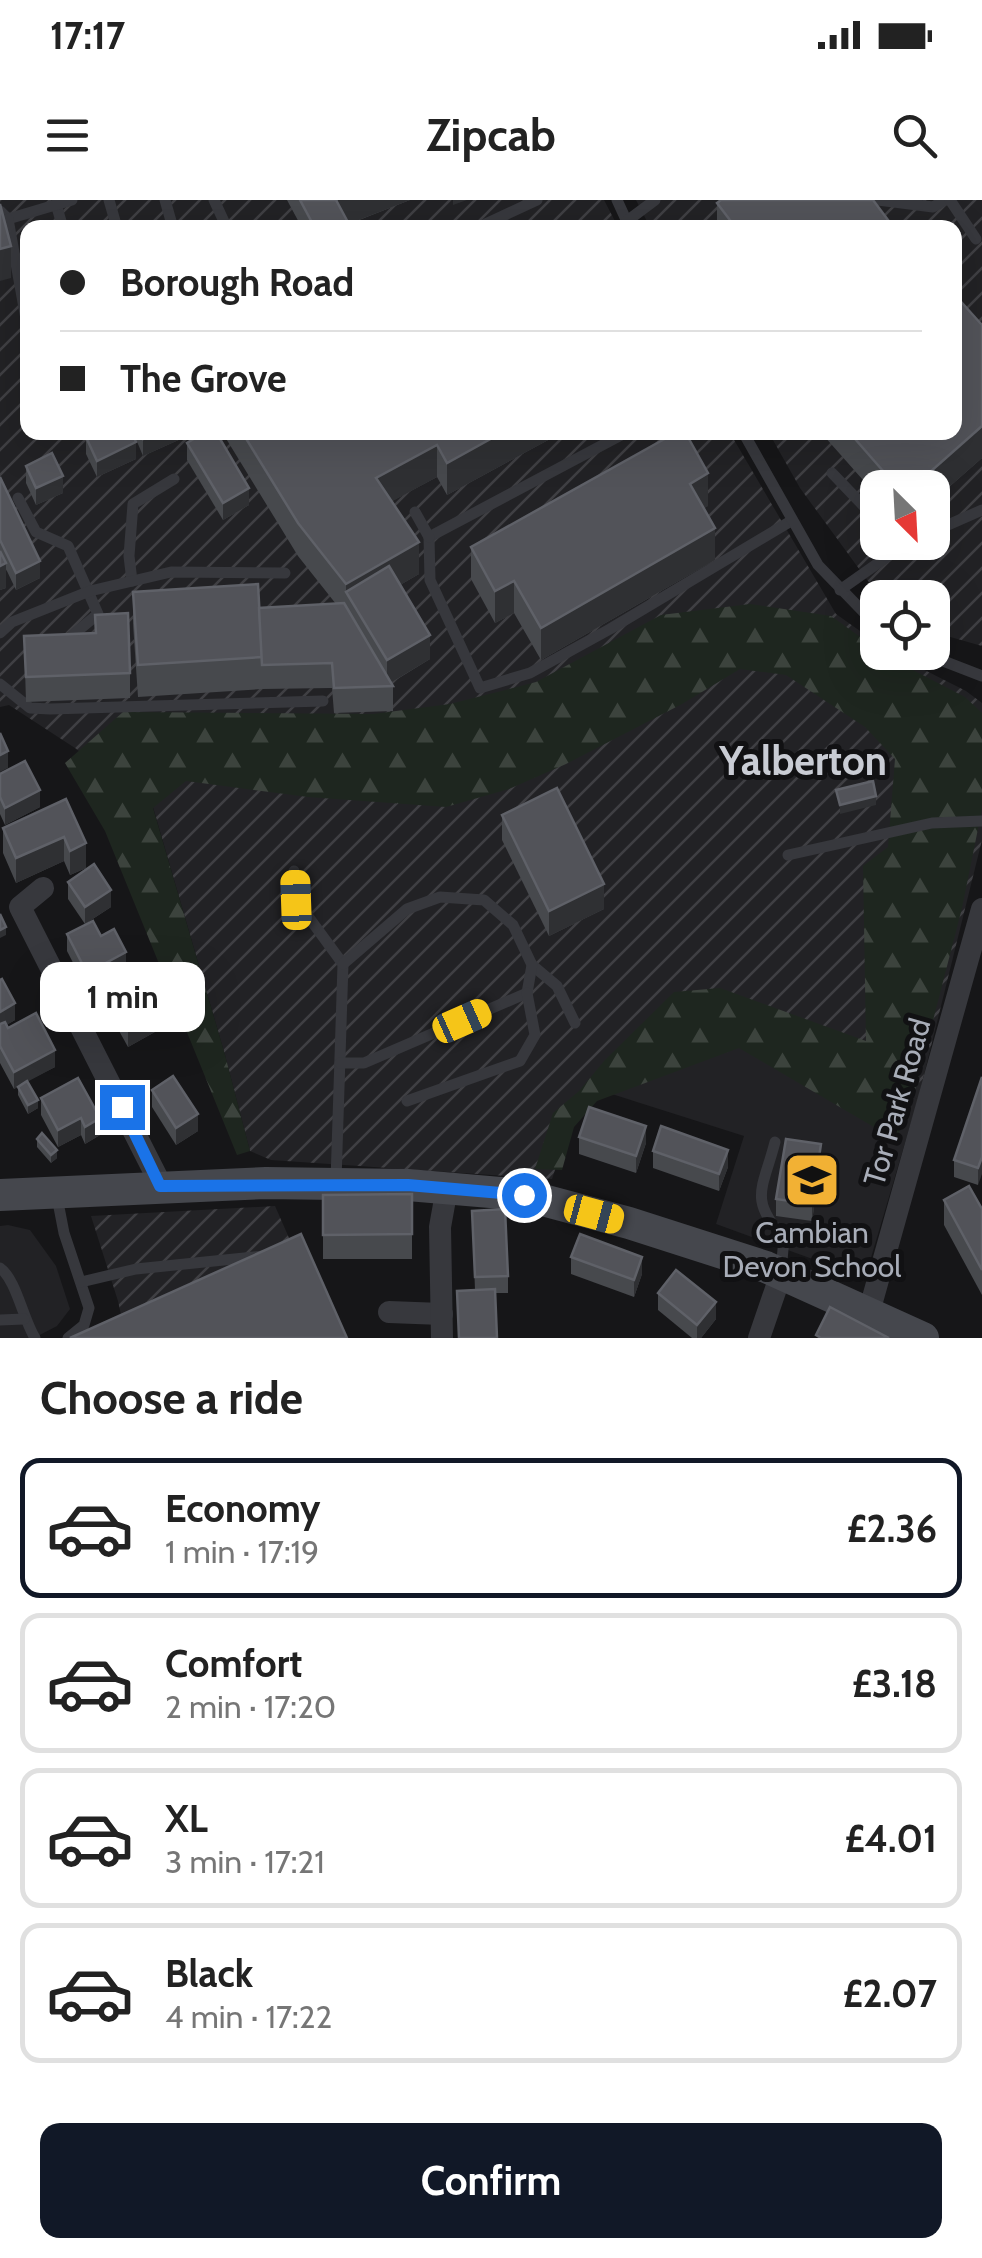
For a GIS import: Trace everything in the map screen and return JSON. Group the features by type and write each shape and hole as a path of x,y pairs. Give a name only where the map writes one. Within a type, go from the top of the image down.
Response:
{"main road":[{"path":"0,1194 160,1186 336,1184 524,1195 630,1223 781,1274 923,1338"}],"street":[{"path":"43,888 20,907 160,1186"},
{"name":"Tor Park Road","path":"869,1312 977,952 982,908"},
{"path":"442,1338 440,1227 446,1188"},
{"path":"759,1338 781,1274"},
{"path":"388,1312 442,1314"}],"lane":[{"path":"20,292 4,215 72,200"},
{"path":"494,220 537,200"},
{"path":"633,220 655,200"},
{"path":"878,200 933,207 947,200"},
{"path":"56,204 61,220"},
{"path":"962,220 976,239"},
{"path":"430,537 612,440"},
{"path":"748,440 818,565 860,609"},
{"path":"832,473 860,502"},
{"path":"132,581 132,504 174,479"},
{"path":"18,498 36,532 68,546 98,614 62,643"},
{"path":"950,524 982,510"},
{"path":"415,512 430,537 430,580 480,688 530,672 562,655 791,521"},
{"path":"840,590 880,560"},
{"path":"0,632 12,622 90,590 171,572 285,574"},
{"path":"950,664 982,676"},
{"path":"0,684 30,708 323,701"},
{"path":"788,855 932,823 982,821"},
{"path":"294,871 296,900 343,964 336,1184"},
{"path":"343,964 407,909 440,896 484,900 513,925 532,965 557,986 575,1023"},
{"path":"407,1101 520,1061 534,1035 527,992 532,965"},
{"path":"340,1062 364,1063 527,992"},
{"path":"774,1142 759,1203 766,1218 784,1238 781,1274"},
{"path":"56,1193 64,1233 89,1308 84,1325 68,1338"},
{"path":"81,1282 136,1269 267,1256"},
{"path":"0,1268 8,1274 34,1338"},
{"path":"0,1320 24,1320"}],"shaded area":[{"path":"0,200 604,200 614,220 20,220 20,440 734,440 836,614 860,631 860,670 925,670 982,703 982,840 918,1099 735,1020 609,1070 569,1128 552,1179 271,1160 250,1151 153,807 75,748 9,705 0,707"},
{"path":"636,200 982,200 982,646 950,637 950,580 867,580 800,488 773,440 962,440 962,220 646,220"},
{"name":"Cambian Devon School","path":"735,1020 918,1099 865,1278 716,1224 744,1136 596,1089"},
{"path":"275,1206 333,1338 126,1338 91,1216"},
{"path":"0,1226 30,1230 56,1266 70,1309 57,1326 34,1338 0,1338"}],"green space":[{"path":"750,604 831,616 860,637 860,670 913,670 965,697 982,713 982,809 962,908 913,1098 896,1140 739,1048 597,1101 574,1127 562,1170 535,1169 553,1113 674,992 720,988 866,1041 863,866 888,847 895,759 865,727 786,675 740,669 566,764 509,789 446,807 308,797 186,781 153,808 250,1151 237,1155 105,831 65,763 123,712 373,714 450,704 536,682 661,615"}],"building":[{"path":"300,200 336,200 347,220 311,220"},
{"path":"873,200 888,220 730,220 717,203"},
{"path":"0,204 11,246 0,249"},
{"path":"962,303 982,325 982,426 932,470 882,470 856,440 962,440"},
{"path":"87,440 135,440 136,442 97,461"},
{"path":"221,440 249,488 223,503 187,443"},
{"path":"247,440 489,440 447,463 437,445 376,478 419,542 346,584 298,523"},
{"path":"663,440 689,440 708,473 690,484 715,528 541,628 514,581 495,591 471,547"},
{"path":"52,453 63,476 36,488 26,466"},
{"path":"0,477 40,561 16,573 0,540"},
{"path":"389,566 430,635 387,660 346,592"},
{"path":"258,584 262,657 138,665 133,592"},
{"path":"344,603 393,686 334,688 332,663 262,665 259,608"},
{"path":"128,613 130,673 26,677 24,636 96,633 95,615"},
{"path":"0,733 8,751 0,755"},
{"path":"25,761 40,790 5,808 0,797 0,774"},
{"path":"873,781 876,796 840,805 836,790"},
{"path":"557,788 604,884 549,911 502,815"},
{"path":"66,799 86,843 70,851 64,837 16,858 3,828"},
{"path":"94,864 111,890 85,907 68,882"},
{"path":"93,921 101,936 114,929 126,952 87,973 67,934"},
{"path":"0,980 15,1003 0,1012"},
{"path":"146,984 162,1011 128,1030 113,1003"},
{"path":"36,1013 55,1050 14,1072 0,1046 0,1024 5,1022 8,1028"},
{"path":"173,1076 198,1114 176,1128 152,1090"},
{"path":"982,1077 982,1157 978,1168 954,1160"},
{"path":"78,1078 100,1118 85,1127 81,1118 58,1130 41,1098"},
{"path":"27,1081 38,1100 28,1105 18,1087"},
{"path":"589,1107 646,1126 636,1156 579,1137"},
{"path":"661,1126 728,1150 719,1174 653,1151"},
{"path":"42,1133 57,1150 51,1155 37,1139"},
{"path":"786,1139 821,1144 812,1204 776,1199"},
{"path":"969,1186 982,1209 982,1270 944,1200"},
{"path":"412,1194 412,1234 323,1235 323,1195"},
{"path":"505,1209 508,1276 475,1277 472,1211"},
{"path":"301,1234 347,1338 70,1338"},
{"path":"580,1234 642,1257 634,1280 571,1257"},
{"path":"676,1270 716,1302 697,1325 658,1293"},
{"path":"495,1289 497,1338 459,1338 457,1291"},
{"path":"830,1307 889,1338 821,1338 816,1335"}],"place":[{"name":"Cambian Devon School","path":"812,1180"}],"district":[{"name":"Yalberton","path":"803,760"}],"route":[{"path":"122,1107 160,1186 408,1185 524,1195"}]}
